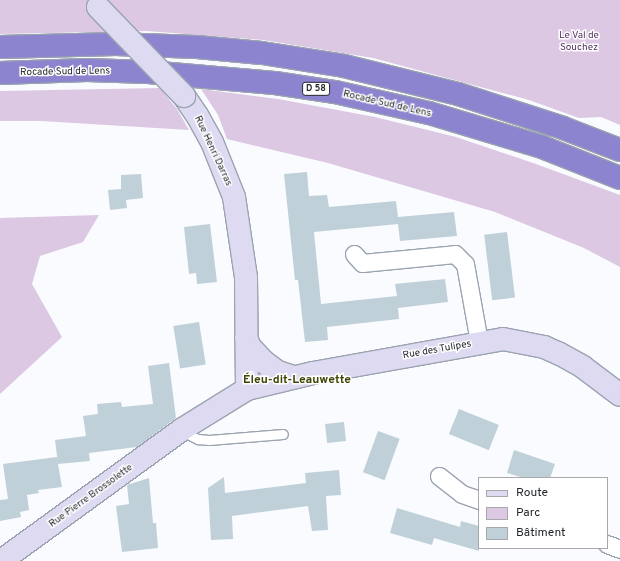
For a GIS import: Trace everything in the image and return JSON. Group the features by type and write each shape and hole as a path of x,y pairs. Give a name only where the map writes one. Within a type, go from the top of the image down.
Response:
{"highway":[{"path":"0,47 116,44 197,47 262,53 344,66 458,94 563,128 620,150"},
{"name":"Rocade Sud de Lens","path":"0,73 87,70 148,72 275,83 335,92 429,113 542,147 620,178"}],"street":[{"name":"Rue Henri Darras","path":"95,4 184,96 212,142 234,197 246,277 247,389"},
{"name":"Rue des Tulipes","path":"247,389 293,378 479,342 465,264 455,254 362,263 354,254"},
{"path":"246,338 250,347 264,362 278,372 293,378"},
{"path":"479,342 503,339 544,347 583,367 620,395"},
{"name":"Rue Pierre Brossolette","path":"1,561 181,430 247,389"},
{"path":"439,476 462,494 478,500"},
{"path":"608,544 620,549"}],"lane":[{"path":"181,430 198,439 209,440 283,434"}],"green space":[{"name":"Le Val de Souchez","path":"0,0 620,0 620,125 601,117 579,118 529,100 373,58 263,40 147,31 0,34"},
{"path":"160,88 177,109 189,130 41,121 0,121 0,91"},
{"path":"201,89 278,99 375,117 456,137 536,164 620,195 620,267 584,248 495,212 328,163 227,139 218,115"},
{"path":"99,215 83,242 40,256 32,284 62,337 0,394 0,218"}],"building":[{"path":"307,172 309,196 327,195 329,207 396,201 398,217 454,212 457,236 400,241 398,224 314,232 321,304 397,296 395,284 445,279 448,302 398,308 399,319 327,327 328,340 305,342 298,280 295,280 284,174"},
{"path":"141,174 143,198 126,200 127,208 110,210 108,190 121,189 121,175"},
{"path":"210,224 217,282 197,284 196,273 189,274 184,227"},
{"path":"507,232 515,298 492,300 484,235"},
{"path":"199,322 206,364 180,369 173,326"},
{"path":"169,363 176,418 137,447 89,453 90,461 58,464 55,440 86,436 83,416 98,414 97,404 121,402 122,407 153,404 148,366"},
{"path":"459,409 499,425 489,450 449,434"},
{"path":"344,422 346,441 327,443 325,424"},
{"path":"378,431 400,439 385,480 363,472"},
{"path":"514,450 555,464 550,477 521,477 507,473"},
{"path":"57,457 62,487 38,490 39,493 27,495 29,510 20,512 21,517 0,521 0,500 8,499 3,464"},
{"path":"339,470 341,495 326,496 328,530 312,531 308,506 232,516 233,539 211,540 208,488 224,477 225,493 306,483 305,473"},
{"path":"149,478 153,523 156,523 158,548 122,552 116,506 129,504 127,485"},
{"path":"397,508 460,527 461,521 478,526 479,551 434,538 432,545 390,533"}],"district":[{"name":"Éleu-dit-Leauwette","path":"297,381"}]}
